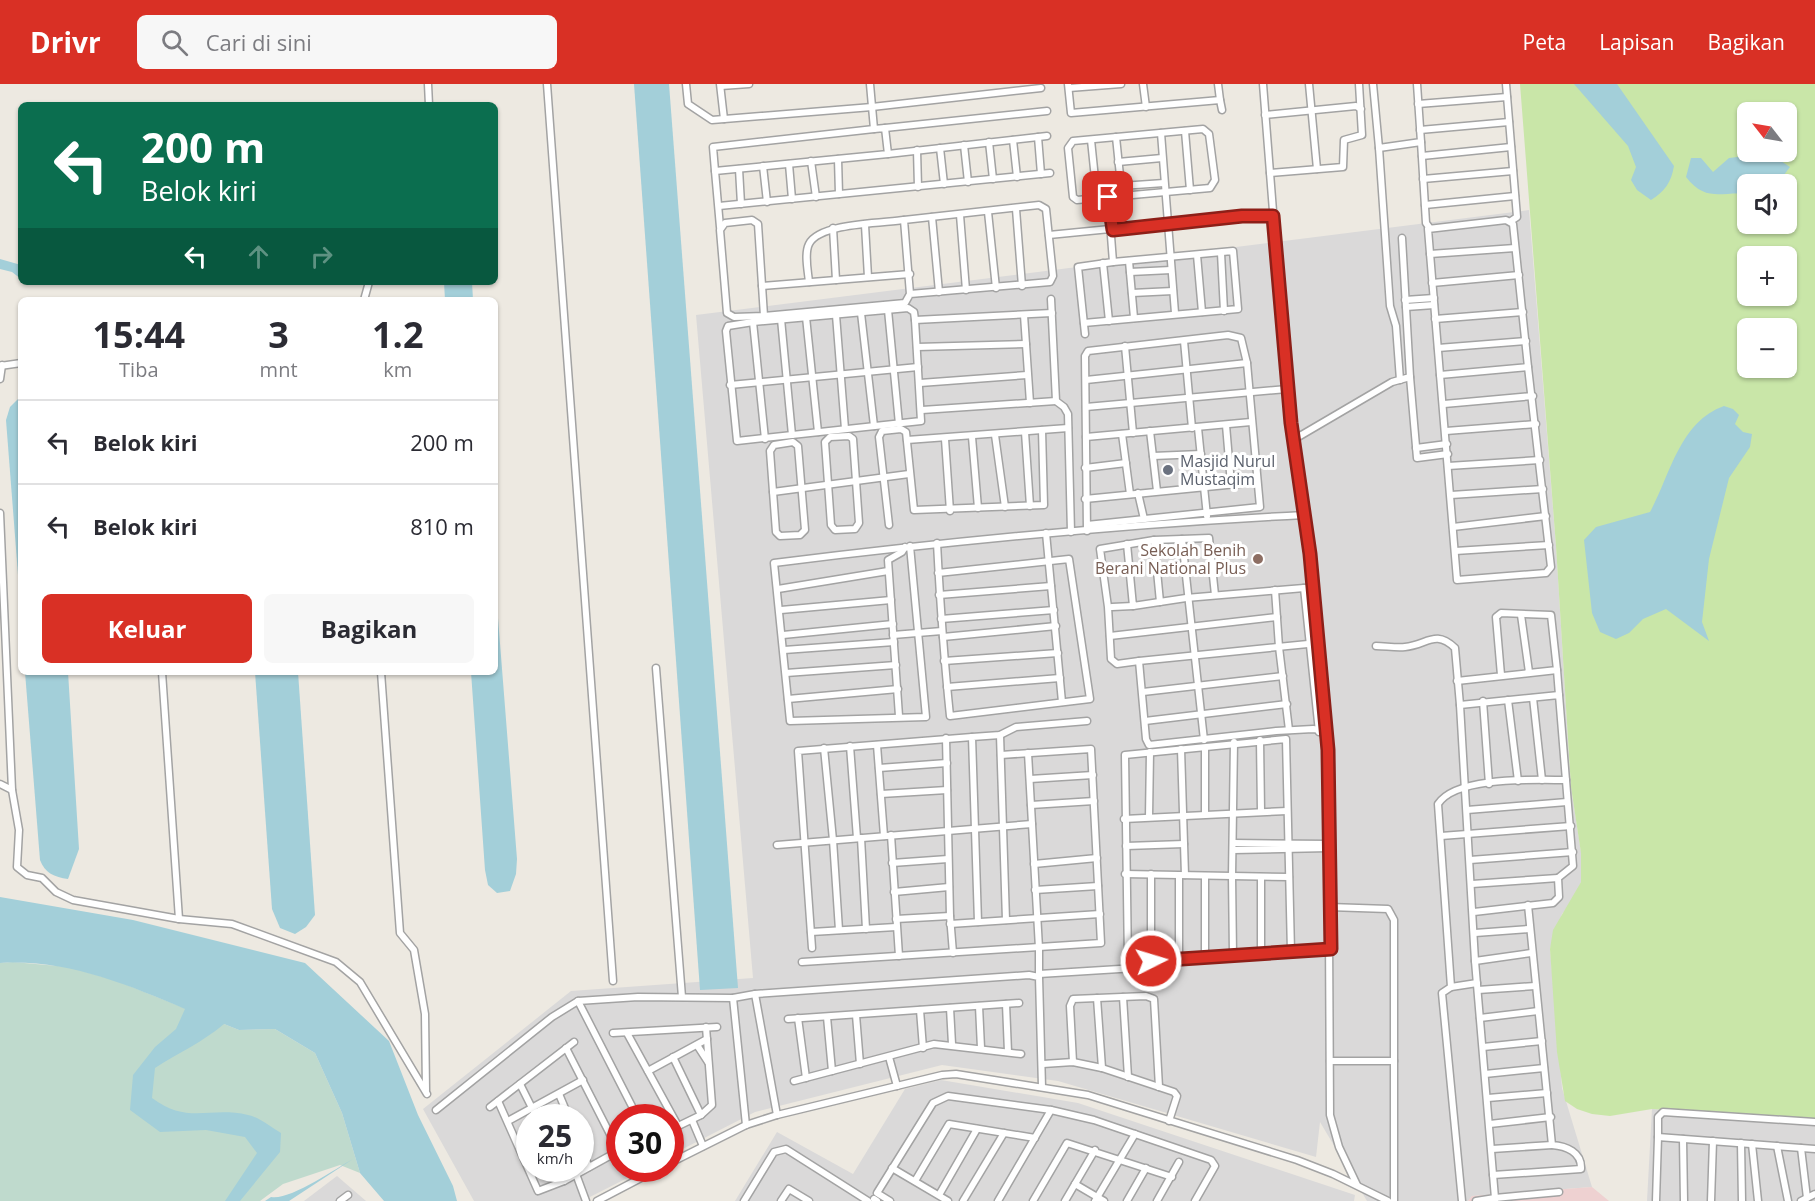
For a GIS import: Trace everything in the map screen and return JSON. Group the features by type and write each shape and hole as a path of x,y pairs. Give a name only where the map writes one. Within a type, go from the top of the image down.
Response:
{"street":[{"path":"428,84 429,102"},
{"path":"547,84 612,981"},
{"path":"686,84 688,104 712,120 872,107 1041,88"},
{"path":"724,118 721,85 749,84"},
{"path":"870,84 874,129"},
{"path":"1121,84 1069,86 1071,113 1220,100"},
{"path":"1143,84 1146,107"},
{"path":"1218,84 1222,110"},
{"path":"1263,84 1287,389 1305,515 1318,643 1329,846 1330,1115 1333,1130 1357,1185"},
{"path":"1309,84 1317,169"},
{"path":"1270,173 1343,167 1344,140 1362,135 1359,84"},
{"path":"1373,84 1390,306 1396,326 1400,380"},
{"path":"1416,84 1457,580 1546,573 1551,567 1511,221"},
{"path":"1429,227 1511,221 1517,217 1506,84"},
{"path":"1418,104 1507,97"},
{"path":"1264,115 1356,106 1361,109"},
{"path":"904,220 910,274 908,301 902,304 734,317 727,313 713,147 1047,111"},
{"path":"1420,130 1509,122"},
{"path":"885,128 888,153"},
{"path":"1203,129 1208,132 1215,180 1210,188 1074,199 1068,148 1073,141 1185,131 1203,129"},
{"path":"1185,131 1191,190"},
{"path":"1161,133 1175,314"},
{"path":"715,171 1047,136"},
{"path":"1038,137 1041,174"},
{"path":"1116,137 1122,195"},
{"path":"1013,140 1017,177"},
{"path":"1091,140 1097,198"},
{"path":"989,142 993,179"},
{"path":"1379,148 1421,142"},
{"path":"964,145 968,182"},
{"path":"1422,156 1511,147"},
{"path":"940,148 944,184"},
{"path":"916,150 918,186"},
{"path":"1118,162 1162,158"},
{"path":"838,159 839,194"},
{"path":"811,161 816,197"},
{"path":"789,164 792,199"},
{"path":"763,166 767,202"},
{"path":"739,169 741,204"},
{"path":"1423,179 1513,171"},
{"path":"719,206 1050,173"},
{"path":"1121,186 1164,183"},
{"path":"1425,205 1515,196"},
{"path":"1108,197 1113,230 1113,262"},
{"path":"809,282 808,244 816,236 833,228 1039,205 1044,207 1053,278 1047,283 910,294"},
{"path":"1016,209 1022,286"},
{"path":"988,212 996,288"},
{"path":"960,215 966,290"},
{"path":"1049,235 1242,216 1273,216"},
{"path":"932,217 939,292"},
{"path":"720,227 724,223 757,222 764,316"},
{"path":"865,225 868,277"},
{"path":"833,228 836,280"},
{"path":"1402,238 1417,458 1448,454"},
{"path":"1430,254 1515,248"},
{"path":"1084,323 1238,309 1235,252 1078,266 1084,334"},
{"path":"1221,253 1224,311"},
{"path":"1197,255 1202,312"},
{"path":"1129,261 1134,318"},
{"path":"1103,262 1108,321"},
{"path":"1130,272 1171,270"},
{"path":"762,286 910,274"},
{"path":"1432,283 1519,275"},
{"path":"1132,293 1173,291"},
{"path":"1051,299 1056,401"},
{"path":"1406,304 1434,301"},
{"path":"910,309 915,320 922,410 920,422 737,441 730,385 727,328 733,324 753,321 888,310 910,309"},
{"path":"888,310 899,424"},
{"path":"861,312 874,426"},
{"path":"1435,319 1523,312"},
{"path":"915,320 1052,313"},
{"path":"836,315 845,429"},
{"path":"1024,315 1030,403"},
{"path":"806,317 818,432"},
{"path":"781,319 792,435"},
{"path":"753,321 762,382 765,439"},
{"path":"907,547 926,717 790,721 781,610 774,563 937,543 1071,532 1144,519 1260,507 1246,363 1243,343 1236,335 1088,351 1085,356 1084,468 1087,528"},
{"path":"1184,341 1188,399 1201,454 1208,522"},
{"path":"1438,348 1526,341"},
{"path":"917,347 1026,344"},
{"path":"1125,346 1133,433"},
{"path":"0,379 1,366 18,363"},
{"path":"1086,380 1246,363"},
{"path":"730,385 918,367"},
{"path":"1440,375 1528,367"},
{"path":"920,383 1027,375"},
{"path":"1293,440 1400,380 1410,377"},
{"path":"1086,407 1287,389"},
{"path":"1444,404 1533,396"},
{"path":"922,410 1056,401 1066,409 1071,532"},
{"path":"1086,437 1251,422"},
{"path":"1446,431 1536,424"},
{"path":"1226,425 1231,484"},
{"path":"907,440 945,440 1068,428"},
{"path":"889,525 882,478 880,432 903,429 907,440 914,510 950,511 1044,505 1042,430"},
{"path":"1150,431 1157,491"},
{"path":"1025,432 1030,506"},
{"path":"1122,434 1130,494"},
{"path":"847,435 852,437 856,481 859,523 855,529 835,530 832,527 825,442 830,437 847,435"},
{"path":"995,435 1005,507"},
{"path":"972,437 978,508"},
{"path":"945,440 950,511"},
{"path":"793,442 797,444 802,488 805,530 800,535 777,534 770,451 776,444 793,442"},
{"path":"1416,448 1447,444"},
{"path":"1153,456 1201,454"},
{"path":"1449,466 1540,460"},
{"path":"1084,468 1126,463"},
{"path":"773,492 909,474"},
{"path":"1085,499 1257,482"},
{"path":"1451,495 1543,489"},
{"path":"1138,493 1144,519"},
{"path":"0,513 12,790 19,830 17,867 22,872 42,878 56,892 73,900 179,919 232,924 322,955 349,970 379,1012 426,1094 425,1014 414,950 400,933 381,675"},
{"path":"1087,528 1305,515"},
{"path":"1453,527 1546,516"},
{"path":"1046,533 1062,702"},
{"path":"1215,596 1212,540 1206,537 1154,540 1100,549 1113,663 1318,643"},
{"path":"1182,539 1186,598 1204,744 1205,813"},
{"path":"1154,540 1160,602"},
{"path":"937,543 938,573 939,595 950,716 1090,699 1070,559 938,573"},
{"path":"1127,544 1133,606"},
{"path":"1455,551 1549,545"},
{"path":"899,716 888,560 907,547"},
{"path":"778,589 888,571"},
{"path":"939,595 1051,586"},
{"path":"1112,607 1313,586"},
{"path":"1304,588 1323,732"},
{"path":"1275,590 1289,730"},
{"path":"781,610 891,600"},
{"path":"941,619 1054,610"},
{"path":"1472,884 1558,878 1572,867 1573,852 1551,615 1501,613 1496,616 1501,675"},
{"path":"1521,615 1529,672"},
{"path":"1110,636 1277,617"},
{"path":"783,635 892,624"},
{"path":"893,635 1056,626"},
{"path":"1376,646 1405,647 1434,638 1447,640 1455,648 1474,912 1475,961 1495,1200"},
{"path":"784,650 894,642"},
{"path":"944,660 1058,653"},
{"path":"1139,661 1146,739 1149,745 1286,739 1291,952"},
{"path":"786,673 896,665"},
{"path":"656,668 682,997"},
{"path":"1457,681 1557,670"},
{"path":"162,675 179,919"},
{"path":"1143,692 1283,676"},
{"path":"947,687 1060,678"},
{"path":"788,699 898,689"},
{"path":"1460,705 1559,695"},
{"path":"1533,698 1542,780"},
{"path":"1508,700 1518,782"},
{"path":"1483,701 1489,784"},
{"path":"1145,722 1287,704"},
{"path":"812,948 796,755 801,750 1000,735 1016,727 1087,721"},
{"path":"1323,732 1313,729 1289,730 1181,750 1128,753 1124,756 1126,958 1128,962 1151,961 1331,949"},
{"path":"1000,735 1006,920"},
{"path":"972,737 978,922"},
{"path":"946,738 950,924 953,953"},
{"path":"1260,740 1261,811"},
{"path":"1233,955 1234,742"},
{"path":"877,745 881,794 892,862 899,956"},
{"path":"850,746 866,929"},
{"path":"824,748 833,840 838,930"},
{"path":"802,962 1098,944 1103,939 1091,749 1000,755"},
{"path":"1179,959 1184,844 1181,750"},
{"path":"1149,817 1150,752"},
{"path":"1028,753 1036,919 1040,948 1042,1087"},
{"path":"879,768 947,763"},
{"path":"1030,779 1092,775"},
{"path":"1451,987 1438,804 1448,793 1464,787 1566,780"},
{"path":"0,784 12,790"},
{"path":"881,794 947,790"},
{"path":"1031,805 1094,801"},
{"path":"1467,810 1567,802"},
{"path":"1124,819 1205,813 1287,811"},
{"path":"777,845 1032,824"},
{"path":"1441,836 1467,836 1570,826"},
{"path":"1233,846 1287,841 1329,846"},
{"path":"1125,846 1184,844"},
{"path":"1233,846 1288,849 1329,846"},
{"path":"1470,860 1573,852"},
{"path":"1034,864 1097,858"},
{"path":"892,862 948,859"},
{"path":"1125,874 1289,877"},
{"path":"1151,874 1151,961"},
{"path":"1204,876 1206,956"},
{"path":"1261,877 1261,954"},
{"path":"1474,912 1558,900 1558,878"},
{"path":"1035,890 1098,886"},
{"path":"894,892 949,887"},
{"path":"1528,905 1528,928 1546,1093 1551,1117 1552,1145"},
{"path":"1329,907 1378,906 1388,909 1394,920 1394,1201"},
{"path":"950,924 1100,914"},
{"path":"896,919 950,916"},
{"path":"811,932 896,927"},
{"path":"1475,933 1528,928"},
{"path":"1475,961 1531,953"},
{"path":"435,1110 552,1017 579,1001 682,997 733,998 755,994 1168,966"},
{"path":"1462,1201 1442,993 1451,987 1535,986"},
{"path":"755,994 777,1115"},
{"path":"1073,1062 1071,1002 1073,999 1146,996 1154,999 1159,1087"},
{"path":"1123,997 1128,1077"},
{"path":"733,998 746,1125"},
{"path":"1097,998 1102,1068"},
{"path":"579,1001 631,1104"},
{"path":"788,1019 1018,1003"},
{"path":"1006,1004 1008,1052"},
{"path":"979,1006 981,1048"},
{"path":"950,1008 952,1044"},
{"path":"920,1011 923,1048"},
{"path":"1480,1018 1538,1011"},
{"path":"856,1015 860,1064"},
{"path":"827,1017 832,1071"},
{"path":"798,1018 806,1078"},
{"path":"684,1123 712,1105 706,1027"},
{"path":"614,1033 717,1027"},
{"path":"627,1033 666,1104"},
{"path":"648,1071 707,1039"},
{"path":"1483,1047 1542,1041"},
{"path":"490,1107 574,1042"},
{"path":"794,1081 934,1044 952,1044 1021,1054"},
{"path":"697,1045 709,1063"},
{"path":"566,1048 616,1148 613,1154 594,1164"},
{"path":"889,1057 897,1086"},
{"path":"673,1058 701,1114"},
{"path":"1330,1061 1394,1061"},
{"path":"1043,1064 1073,1062 1102,1068 1159,1087 1177,1096 1169,1121"},
{"path":"1485,1074 1544,1068"},
{"path":"684,1156 746,1125 777,1115 942,1075 956,1074 1088,1095 1297,1160 1357,1185 1388,1201"},
{"path":"538,1104 584,1080"},
{"path":"520,1084 530,1104"},
{"path":"1488,1098 1546,1093"},
{"path":"559,1094 563,1104"},
{"path":"874,1199 933,1102 948,1096 1051,1110 1135,1134 1211,1160 1215,1166 1195,1201"},
{"path":"498,1101 516,1141"},
{"path":"998,1201 1051,1110"},
{"path":"1656,1201 1658,1117 1664,1112 1815,1122"},
{"path":"508,1121 516,1116"},
{"path":"1490,1125 1551,1117"},
{"path":"692,1120 704,1146"},
{"path":"915,1182 949,1124 1035,1138"},
{"path":"939,1196 977,1129"},
{"path":"963,1201 1004,1133"},
{"path":"1096,1199 1135,1134"},
{"path":"1658,1137 1815,1149"},
{"path":"1683,1138 1684,1201"},
{"path":"1711,1201 1713,1141"},
{"path":"1033,1201 1067,1143 1095,1150 1172,1177"},
{"path":"1741,1143 1742,1201"},
{"path":"1752,1144 1758,1201"},
{"path":"1492,1149 1552,1145 1574,1152 1580,1158 1581,1169 1493,1175"},
{"path":"1777,1146 1788,1201"},
{"path":"1801,1148 1804,1200 1815,1194"},
{"path":"744,1201 774,1152 780,1149 786,1149 874,1199 890,1201"},
{"path":"1065,1201 1095,1150"},
{"path":"1157,1201 1179,1162"},
{"path":"892,1168 948,1201"},
{"path":"1127,1201 1146,1168"},
{"path":"533,1182 536,1190 543,1191 562,1182"},
{"path":"579,1182 586,1201"},
{"path":"597,1201 633,1182"},
{"path":"1075,1184 1096,1199 1104,1201"},
{"path":"781,1201 789,1189 809,1201"},
{"path":"1476,1201 1559,1192"},
{"path":"339,1201 348,1194"}],"shaded area":[{"path":"1529,210 1556,546 1571,787 1581,852 1581,882 1573,900 1562,914 1550,949 1562,1088 1592,1187 1472,1196 1468,1201 1367,1201 1320,1122 1316,1157 1058,1081 942,1065 755,1112 684,1148 684,1104 606,1104 606,1182 619,1182 582,1201 474,1201 423,1109 571,991 753,978 696,315"},
{"path":"941,1080 1078,1103 1355,1195 1354,1201 735,1201 777,1132 853,1174 905,1089"},
{"path":"1652,1109 1815,1119 1815,1201 1647,1201"},
{"path":"337,1176 366,1201 304,1201"},
{"path":"1592,1187 1609,1201 1468,1201 1472,1196"}],"green space":[{"path":"1520,84 1815,84 1815,1119 1652,1109 1610,1116 1577,1109 1565,1101 1557,1052 1550,949 1553,930 1581,882 1581,853 1571,787 1556,546"},
{"path":"0,963 69,967 117,981 239,1030 275,1029 315,1053 342,1113 360,1173 340,1165 283,1184 260,1201 0,1201"}],"water":[{"path":"634,84 669,84 738,988 700,990"},
{"path":"1574,84 1617,84 1674,166 1669,182 1656,197 1651,200 1637,190 1631,180 1636,167 1628,146"},
{"path":"1737,157 1737,162 1782,162 1790,167 1785,174 1737,174 1737,193 1707,193 1693,185 1686,177 1691,158 1701,158 1713,172 1729,158"},
{"path":"0,259 18,264 18,277 12,272 0,269"},
{"path":"444,285 472,285 473,297 445,297"},
{"path":"18,399 18,574 6,420 10,407"},
{"path":"1724,406 1733,409 1739,415 1735,424 1743,432 1752,434 1750,447 1729,478 1709,559 1702,622 1709,641 1666,609 1643,619 1629,633 1616,639 1600,632 1592,613 1584,540 1596,527 1650,512 1686,437 1696,424"},
{"path":"498,618 517,859 516,874 510,891 497,893 488,885 471,675 498,675"},
{"path":"25,675 68,675 79,849 68,879 51,874 40,860"},
{"path":"255,675 298,675 315,915 306,927 295,934 280,928 272,909"},
{"path":"0,897 133,920 305,963 389,1041 418,1115 453,1186 457,1201 384,1201 360,1173 342,1113 315,1053 275,1029 239,1030 224,1024 155,1068 152,1098 177,1111 188,1113 222,1112 252,1116 281,1133 280,1152 240,1201 225,1201 257,1153 245,1137 206,1130 160,1132 130,1110 133,1075 155,1047 176,1029 185,1009 118,982 72,969 24,963 0,963"},
{"path":"353,1159 289,1201 265,1201 271,1197 279,1197 300,1189"}],"place":[{"name":"Masjid Nurul Mustaqim","path":"1168,470"},
{"name":"Sekolah Benih Berani National Plus","path":"1258,559"}],"route":[{"path":"1108,197 1113,230 1242,216 1273,216 1287,389 1310,554 1328,750 1328,875 1331,949 1151,961"}]}
